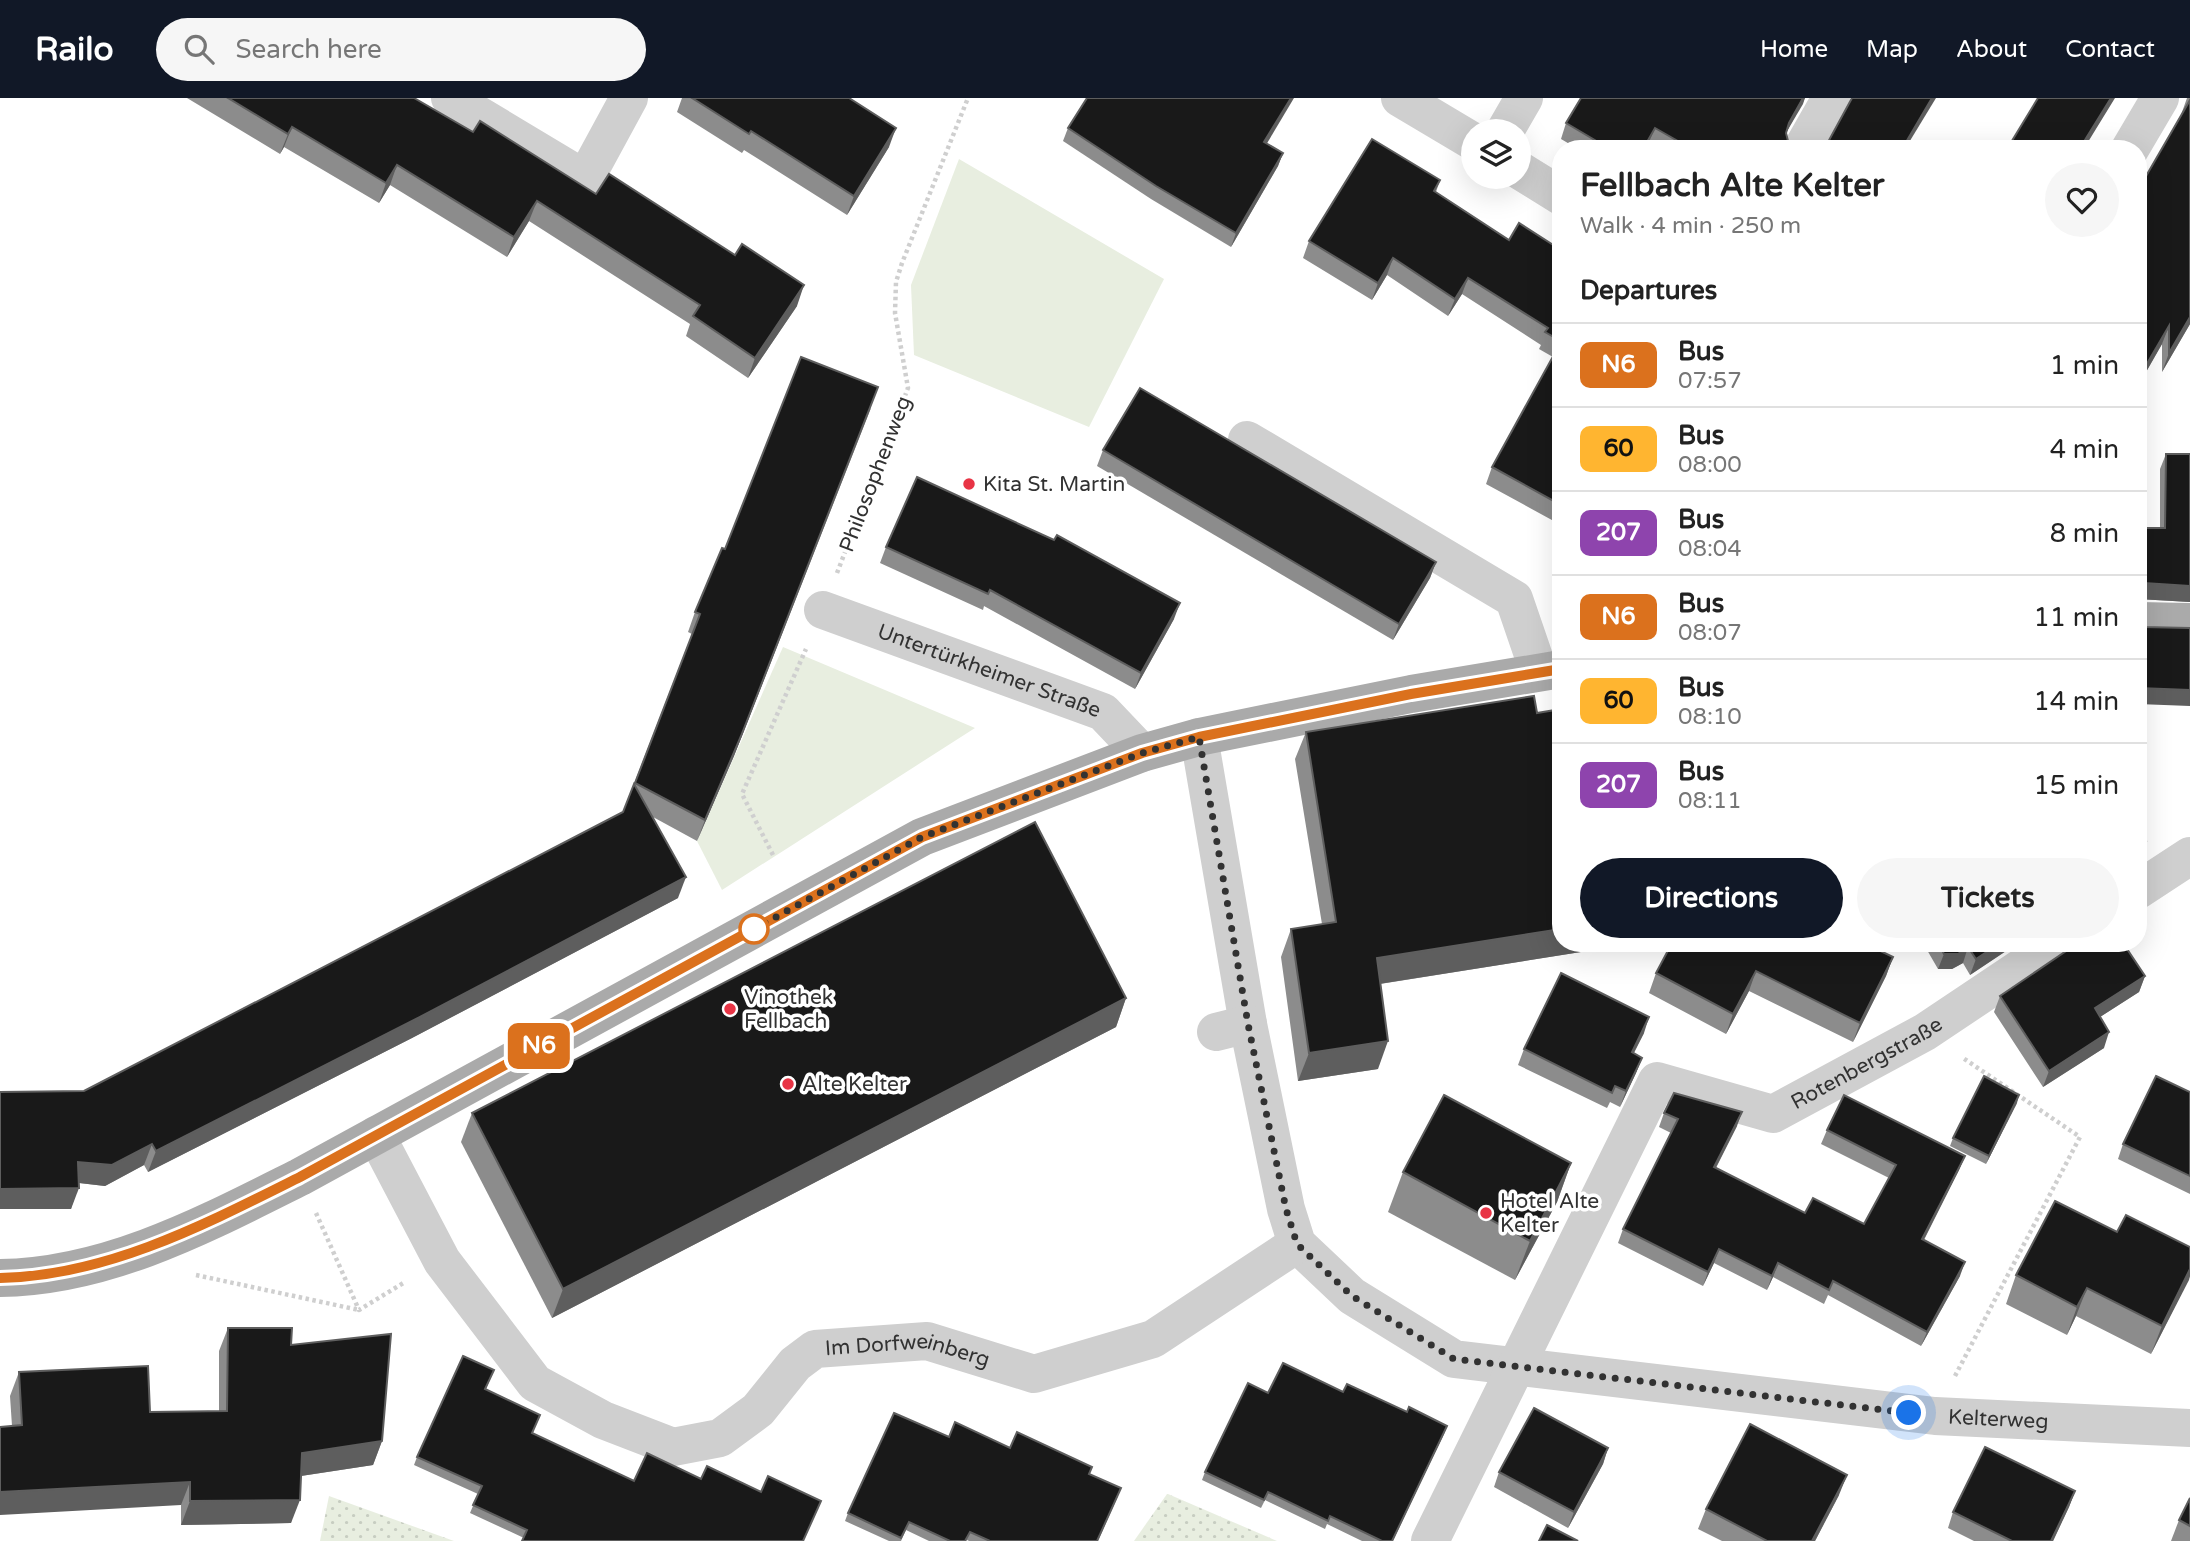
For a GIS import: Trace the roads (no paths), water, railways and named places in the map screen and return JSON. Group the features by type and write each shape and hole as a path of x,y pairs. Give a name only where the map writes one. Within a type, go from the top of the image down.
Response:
{"main road":[{"path":"2147,621 2190,622"},
{"path":"0,1278 32,1278 119,1259 230,1212 300,1177 922,837 1142,753 1199,737 1283,718 1550,671"}],"street":[{"path":"450,98 585,179 629,98"},
{"path":"1400,98 1461,134"},
{"path":"1512,119 1524,98"},
{"path":"1806,140 1831,98"},
{"path":"2135,140 2160,98"},
{"path":"1531,177 1552,190"},
{"path":"1247,440 1514,599 1550,671"},
{"name":"Untertürkheimer Straße","path":"823,610 1103,712 1142,753"},
{"name":"Kelterweg","path":"1199,737 1232,1028 1297,1244 1352,1296 1454,1359 1935,1416 2190,1428"},
{"path":"2147,884 2190,856"},
{"name":"Rotenbergstraße","path":"1516,1368 1657,1081 1773,1114 1924,1032 2044,952"},
{"name":"Im Dorfweinberg","path":"376,1135 442,1261 535,1383 603,1420 673,1447 720,1438 758,1410 795,1364 815,1349 927,1340 1034,1374 1153,1339 1297,1244"},
{"path":"1430,1541 1516,1368"}],"place":[{"name":"Kita St. Martin","path":"969,484"},
{"name":"Vinothek Fellbach","path":"730,1009"},
{"name":"Alte Kelter","path":"788,1084"},
{"name":"Hotel Alte Kelter","path":"1486,1213"}]}
